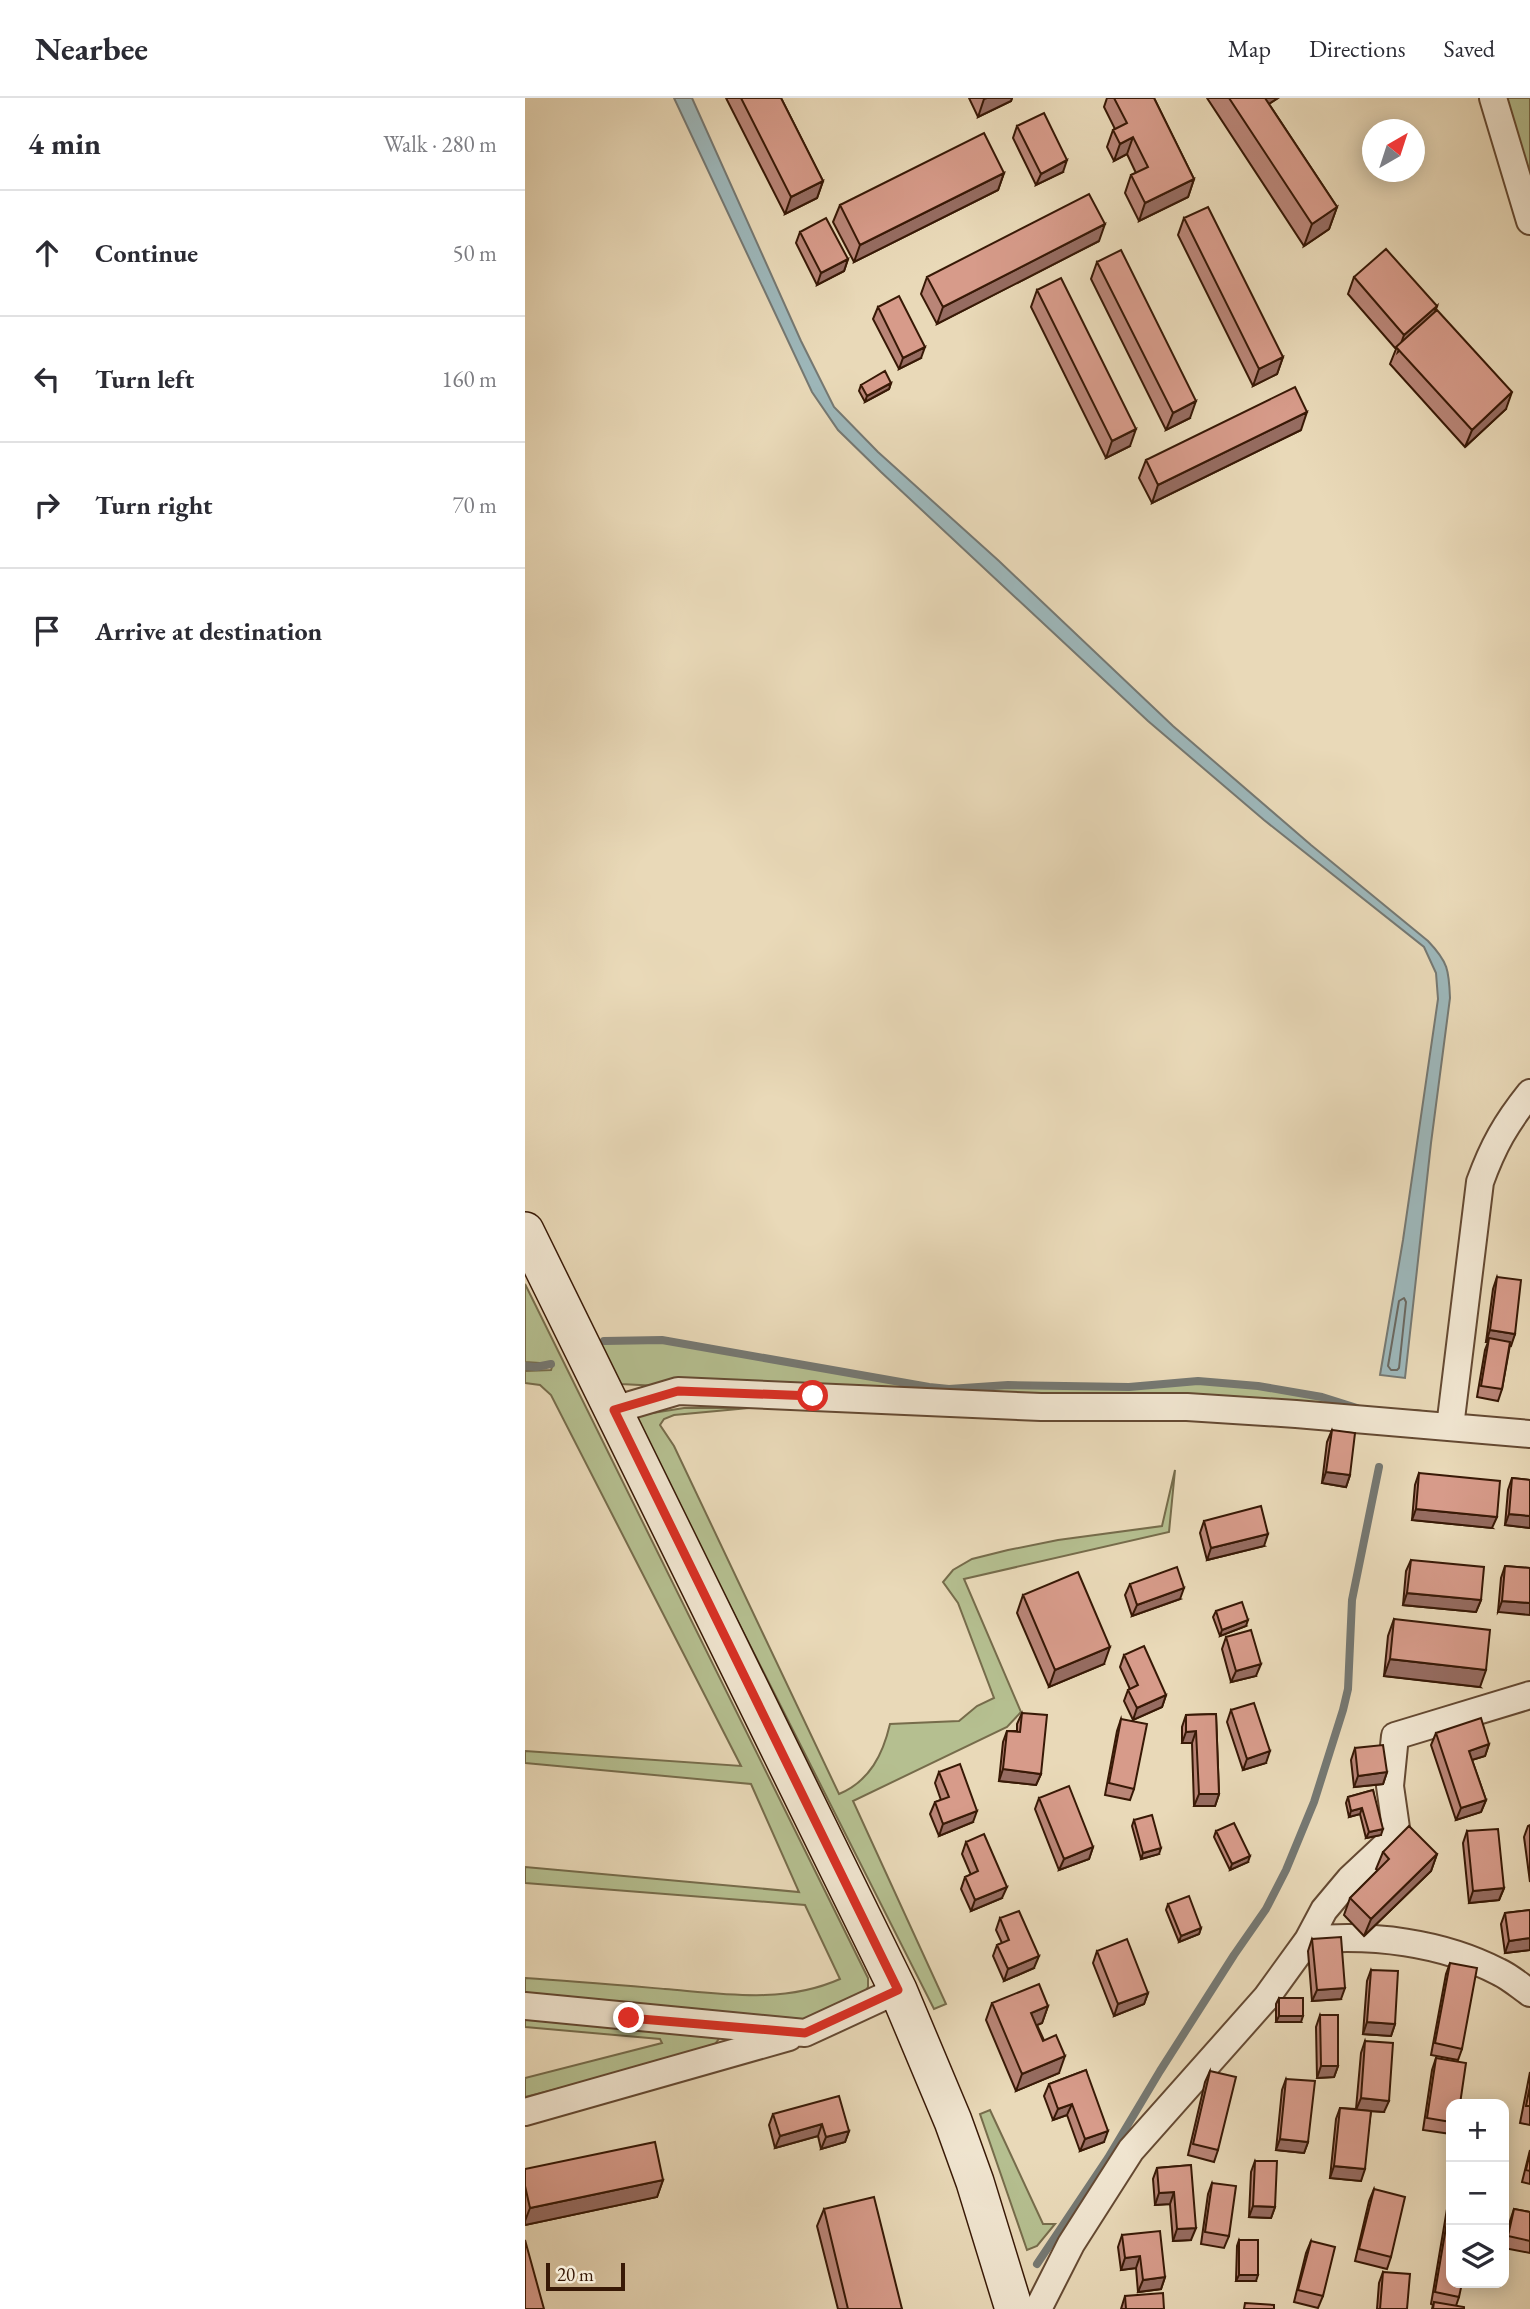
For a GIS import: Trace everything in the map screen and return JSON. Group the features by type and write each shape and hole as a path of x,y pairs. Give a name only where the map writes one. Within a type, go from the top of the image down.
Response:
{"main road":[{"path":"525,1231 898,1990 953,2121 1014,2309"}],"street":[{"path":"1493,98 1530,221"},
{"path":"1450,1427 1481,1182 1492,1149 1530,1093"},
{"path":"614,1410 678,1391 1041,1407 1187,1407 1296,1413 1530,1434"},
{"path":"1038,2309 1071,2244 1131,2150 1266,1998 1308,1940 1324,1910 1350,1879 1397,1835 1390,1786 1395,1736 1530,1695"},
{"path":"1308,1940 1394,1940 1423,1945 1467,1957 1501,1973 1530,1993"},
{"path":"525,2112 805,2033 898,1990"},
{"path":"525,2006 805,2033"}],"green space":[{"path":"1504,98 1530,98 1530,187"},
{"path":"525,1284 868,1978 868,1987 861,1998 811,2020 525,1998 525,1978 754,1995 797,1992 840,1979 805,1905 525,1883 525,1867 799,1892 751,1784 525,1763 525,1751 741,1766 551,1395 540,1385 525,1383 525,1371 551,1370 553,1364 525,1362"},
{"path":"648,1341 679,1344 929,1389 1129,1389 1198,1383 1258,1388 1322,1399 1362,1412 1423,1411 1422,1416 621,1384 598,1345"},
{"path":"684,1408 749,1408 674,1415 664,1419 660,1425 674,1446 839,1794 859,1782 874,1765 890,1724 959,1721 977,1706 994,1698 958,1603 943,1582 953,1570 972,1559 1008,1550 1058,1540 1162,1526 1175,1470 1169,1532 964,1579 1021,1712 1007,1727 853,1801 946,2004 934,2009 636,1420 640,1415"},
{"path":"525,2014 721,2036 715,2044 672,2060 525,2097 525,2078 662,2043 660,2039 525,2027"},
{"path":"990,2110 1043,2224 1055,2224 1037,2246 1027,2250 980,2114"}],"water":[{"path":"674,98 692,98 801,341 834,407 878,452 999,561 1173,726 1428,941 1440,955 1448,973 1450,998 1405,1378 1380,1375 1403,1240 1438,999 1436,973 1424,947 1264,820 1148,721 838,430 812,392"}],"building":[{"path":"741,98 781,98 823,181 791,197"},
{"path":"1114,98 1154,98 1194,179 1145,203 1131,175 1148,167 1133,137 1120,144 1113,130 1127,123"},
{"path":"1229,98 1265,98 1337,207 1312,224"},
{"path":"1044,113 1067,160 1041,174 1017,126"},
{"path":"984,133 1004,173 860,245 840,205"},
{"path":"1089,194 1105,224 943,307 927,277"},
{"path":"1208,207 1283,357 1259,369 1184,218"},
{"path":"826,218 848,259 821,273 800,232"},
{"path":"1386,249 1437,306 1404,335 1354,277"},
{"path":"1121,250 1196,401 1173,413 1097,262"},
{"path":"1061,278 1136,429 1112,441 1037,290"},
{"path":"899,296 925,347 903,358 878,307"},
{"path":"1437,310 1512,392 1472,430 1396,347"},
{"path":"885,371 891,383 867,396 861,385"},
{"path":"1295,387 1307,412 1158,485 1146,460"},
{"path":"1497,1277 1521,1280 1515,1334 1490,1330"},
{"path":"1489,1338 1510,1342 1502,1389 1481,1386"},
{"path":"1332,1430 1355,1433 1350,1475 1326,1472"},
{"path":"1419,1473 1500,1481 1497,1517 1416,1509"},
{"path":"1512,1478 1530,1480 1530,1516 1509,1514"},
{"path":"1261,1506 1268,1534 1211,1548 1204,1521"},
{"path":"1411,1560 1484,1567 1481,1600 1407,1593"},
{"path":"1505,1566 1530,1568 1530,1603 1502,1601"},
{"path":"1177,1567 1184,1588 1137,1605 1130,1584"},
{"path":"1078,1572 1110,1647 1055,1670 1023,1595"},
{"path":"1242,1602 1248,1620 1222,1630 1216,1611"},
{"path":"1394,1619 1490,1630 1486,1670 1390,1659"},
{"path":"1251,1630 1261,1664 1236,1671 1226,1637"},
{"path":"1144,1646 1166,1695 1137,1708 1128,1690 1138,1685 1124,1655"},
{"path":"1254,1703 1270,1751 1247,1759 1231,1710"},
{"path":"1022,1713 1047,1715 1041,1774 1003,1769 1007,1731 1020,1732"},
{"path":"1216,1714 1219,1794 1199,1794 1196,1731 1186,1732 1186,1715"},
{"path":"1481,1718 1489,1744 1469,1751 1486,1800 1461,1808 1436,1733"},
{"path":"1121,1719 1147,1724 1134,1789 1109,1783"},
{"path":"1383,1745 1387,1772 1358,1776 1355,1748"},
{"path":"960,1764 977,1811 943,1824 935,1802 949,1797 939,1772"},
{"path":"1069,1786 1093,1847 1064,1859 1039,1798"},
{"path":"1373,1790 1383,1829 1369,1832 1362,1808 1351,1811 1348,1797"},
{"path":"1152,1815 1161,1848 1143,1853 1134,1820"},
{"path":"1234,1823 1250,1856 1232,1864 1216,1831"},
{"path":"1409,1826 1437,1854 1371,1919 1350,1898 1389,1859 1383,1852"},
{"path":"1498,1829 1504,1888 1473,1891 1467,1831"},
{"path":"984,1834 1007,1887 975,1900 965,1877 978,1871 966,1842"},
{"path":"1189,1896 1201,1928 1181,1936 1168,1904"},
{"path":"1530,1910 1530,1938 1509,1941 1505,1913"},
{"path":"1019,1911 1039,1956 1008,1969 997,1945 1009,1940 1000,1918"},
{"path":"1341,1937 1345,1988 1317,1990 1312,1939"},
{"path":"1127,1939 1148,1993 1118,2004 1097,1951"},
{"path":"1450,1963 1477,1968 1462,2049 1435,2043"},
{"path":"1371,1970 1398,1971 1395,2024 1367,2022"},
{"path":"1039,1984 1048,2006 1031,2013 1043,2041 1056,2035 1065,2056 1022,2074 992,2003"},
{"path":"1279,1998 1303,1998 1303,2016 1279,2016"},
{"path":"1320,2015 1338,2015 1338,2066 1321,2066"},
{"path":"1365,2041 1393,2043 1389,2101 1361,2098"},
{"path":"1436,2058 1466,2063 1461,2099 1446,2099 1446,2121 1427,2118"},
{"path":"1086,2070 1108,2131 1085,2139 1072,2104 1058,2109 1049,2084"},
{"path":"1210,2071 1236,2077 1218,2150 1193,2144"},
{"path":"1286,2079 1315,2081 1308,2142 1280,2139"},
{"path":"1530,2086 1530,2106 1526,2106"},
{"path":"839,2096 849,2131 826,2137 822,2124 780,2136 773,2114"},
{"path":"1340,2108 1371,2111 1365,2169 1334,2166"},
{"path":"655,2142 663,2180 530,2208 525,2186 525,2169"},
{"path":"1530,2152 1530,2171 1526,2170"},
{"path":"1255,2161 1277,2161 1275,2207 1253,2206"},
{"path":"1191,2165 1196,2228 1177,2229 1174,2192 1159,2193 1157,2168"},
{"path":"1212,2183 1236,2186 1229,2236 1205,2232"},
{"path":"1374,2189 1405,2197 1391,2257 1359,2249"},
{"path":"874,2197 902,2309 848,2309 824,2209"},
{"path":"1514,2209 1530,2212 1530,2241 1509,2236"},
{"path":"1446,2227 1446,2288 1461,2288 1459,2297 1435,2292"},
{"path":"1160,2231 1165,2277 1143,2280 1140,2256 1125,2258 1122,2235"},
{"path":"525,2240 544,2309 525,2309"},
{"path":"1239,2240 1258,2240 1258,2275 1239,2275"},
{"path":"1311,2241 1335,2247 1323,2296 1298,2290"},
{"path":"1383,2272 1410,2274 1407,2309 1380,2309"},
{"path":"1163,2293 1164,2309 1126,2309 1125,2296"},
{"path":"1434,2302 1464,2307 1464,2309 1433,2309"},
{"path":"1245,2303 1274,2305 1274,2309 1244,2309"}],"waterway":[{"path":"604,1341 662,1340 949,1389 1008,1385 1129,1387 1198,1381 1258,1386 1322,1397 1357,1408"},
{"path":"525,1366 551,1364"},
{"path":"1037,2264 1108,2158 1160,2071 1266,1909 1286,1870 1314,1802 1348,1689 1352,1600 1379,1467"}],"route":[{"path":"629,2018 805,2033 898,1990 614,1410 678,1391 813,1396"}]}
